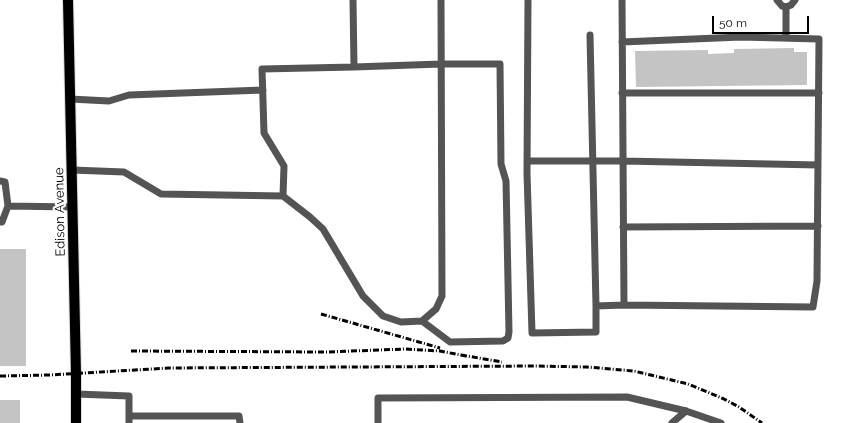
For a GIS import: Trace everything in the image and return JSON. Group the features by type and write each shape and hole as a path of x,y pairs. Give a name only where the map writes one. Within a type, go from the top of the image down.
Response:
{"main road":[{"name":"Edison Avenue","path":"68,0 76,423"}],"lane":[{"path":"353,0 354,66"},
{"path":"72,170 124,172 161,194 283,196 323,229 363,296 383,316 401,322 422,321 436,309 442,296 441,0"},
{"path":"528,0 527,161 532,333 596,332 590,35"},
{"path":"622,0 624,305"},
{"path":"777,0 782,6 786,7 791,5 795,0"},
{"path":"786,7 786,38"},
{"path":"596,306 813,307 817,281 819,39 741,37 622,42"},
{"path":"283,196 284,166 264,133 262,69 441,64 500,64 502,164 506,181 508,338 503,341 450,342 422,321"},
{"path":"70,99 109,101 129,95 263,90"},
{"path":"622,93 819,93"},
{"path":"527,161 623,161 818,165"},
{"path":"0,181 5,182 8,206 2,222 0,222"},
{"path":"8,206 72,207"},
{"path":"623,227 818,226"},
{"path":"76,394 129,396 129,420 240,416 240,423"},
{"path":"378,423 378,398 627,397 686,411 721,423"},
{"path":"672,423 686,411"}],"building":[{"path":"794,48 794,52 807,52 807,85 636,87 635,51 708,50 708,54 734,53 734,49"},
{"path":"0,249 26,249 26,366 0,366"},
{"path":"0,400 20,400 20,423 0,423"}],"railway":[{"path":"321,314 440,348"},
{"path":"131,351 326,352 405,349 440,351 466,356"},
{"path":"461,355 502,362"},
{"path":"0,376 50,375 169,368 587,367 634,371 688,384 724,399 739,407 762,423"}]}
